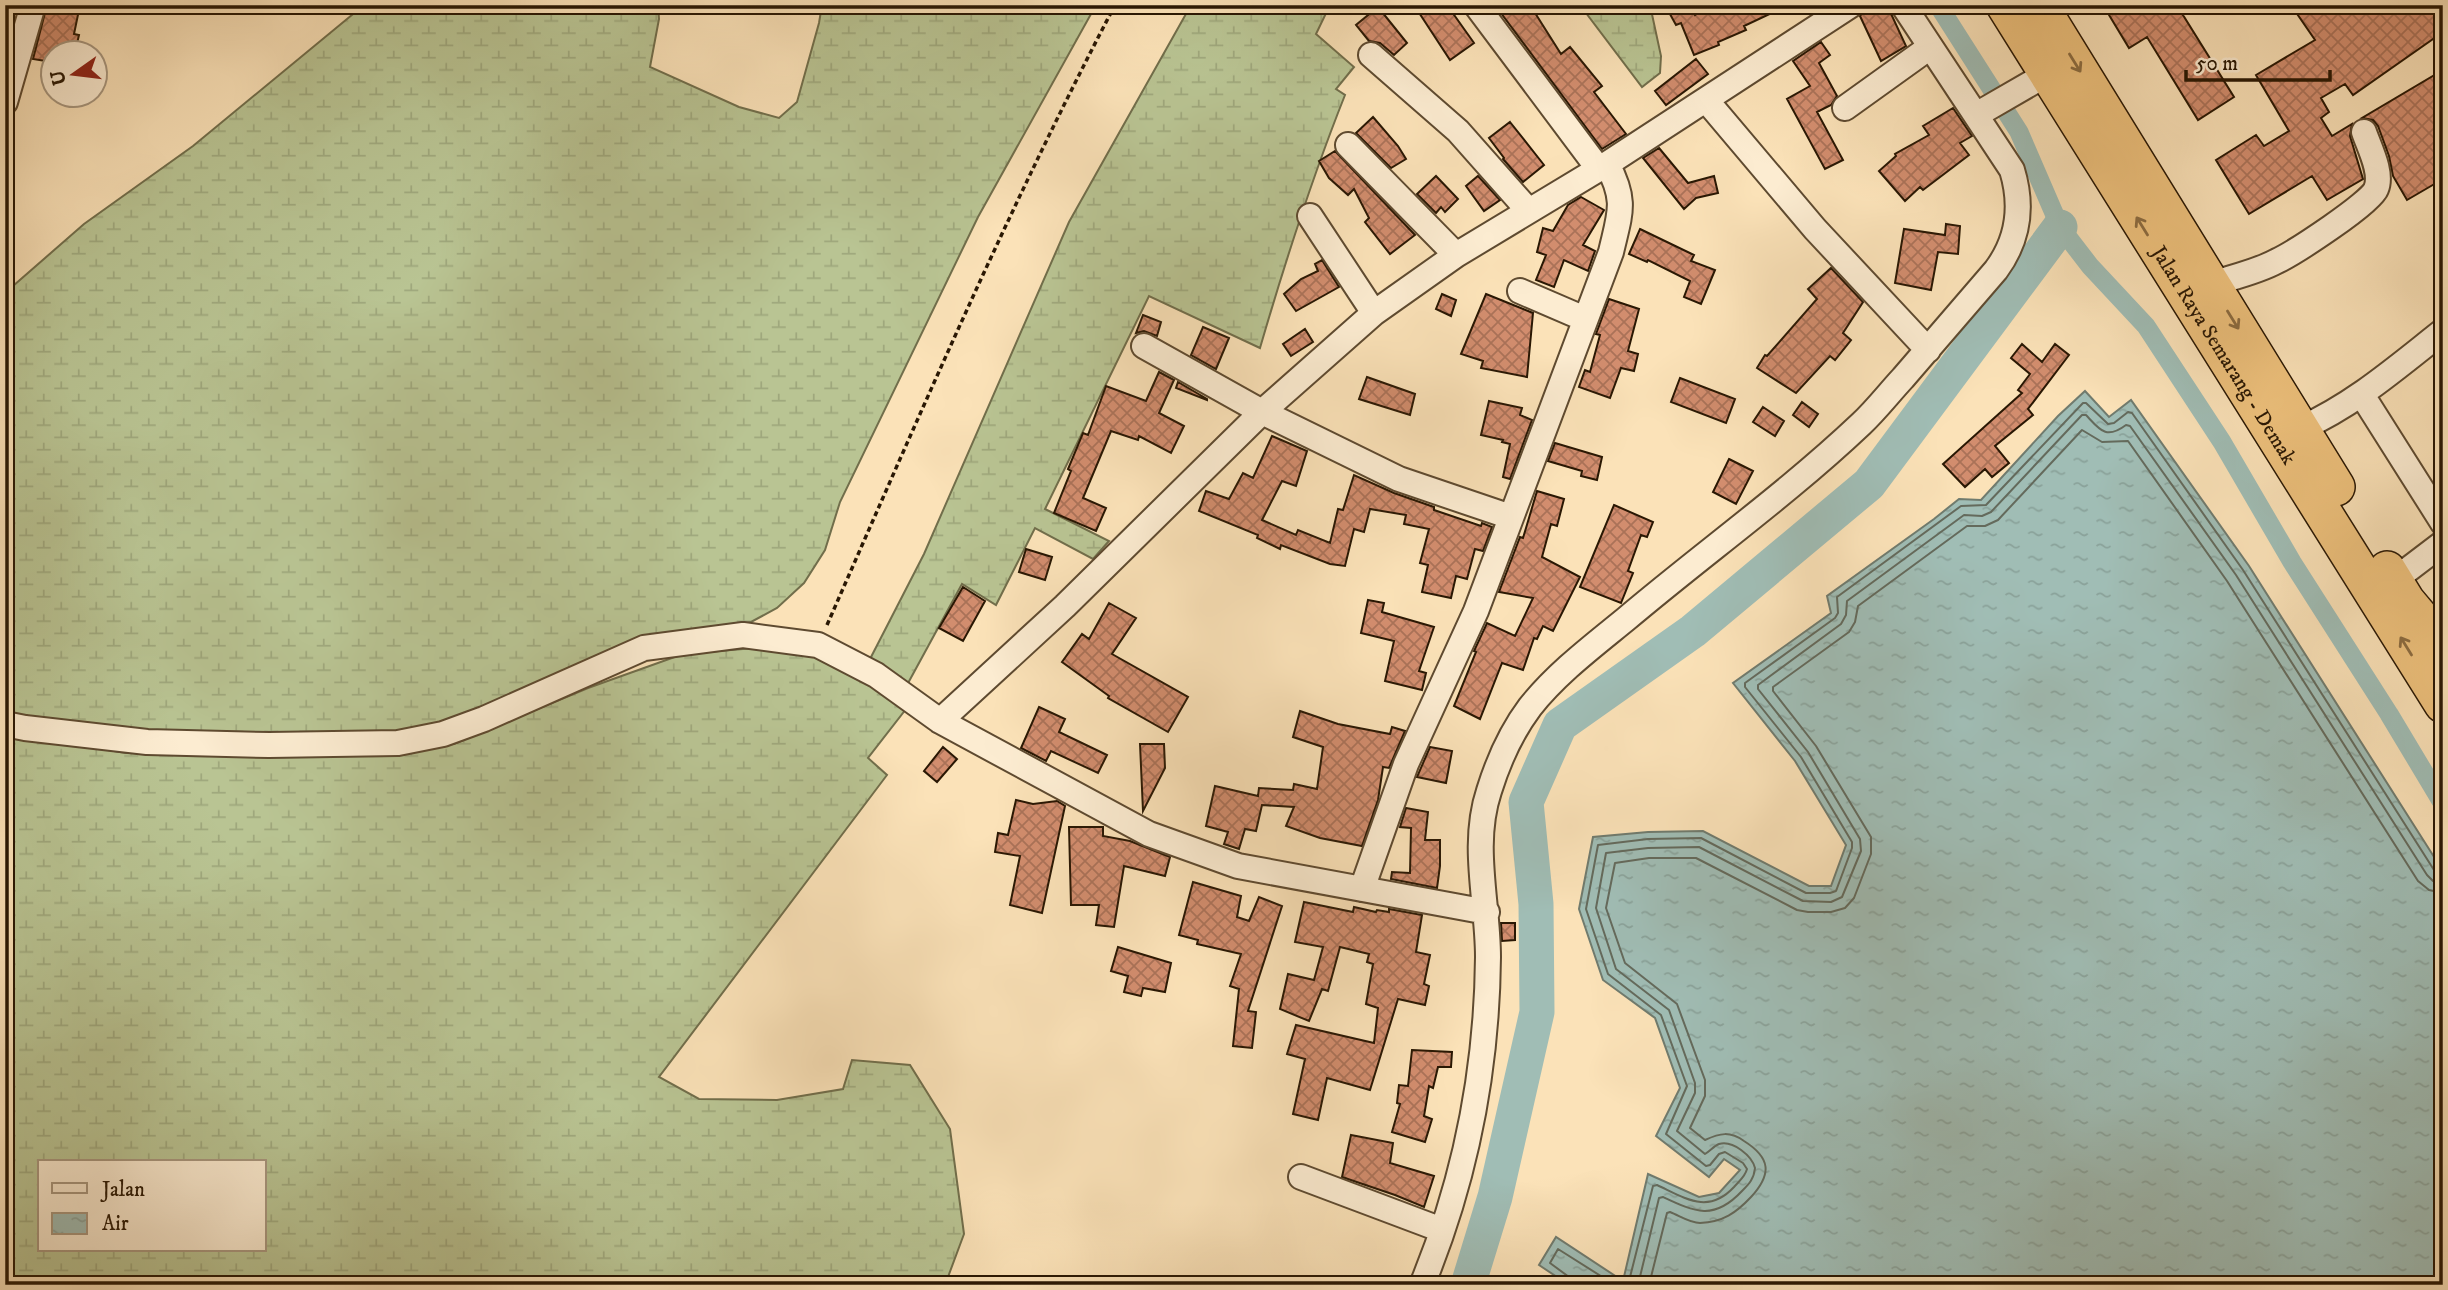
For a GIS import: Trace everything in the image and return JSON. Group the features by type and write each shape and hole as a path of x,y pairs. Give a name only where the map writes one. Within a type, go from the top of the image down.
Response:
{"highway":[{"name":"Jalan Raya Semarang - Demak","path":"2005,5 2035,81 2443,704"},
{"name":"Jalan Raya Semarang - Demak","path":"2039,5 2393,581 2443,645"}],"street":[{"path":"5,102 33,5"},
{"path":"1362,889 1406,764 1476,611 1611,253 1621,206 1618,186 1476,5"},
{"path":"940,721 1065,606 1262,412 1374,313 1456,255 1602,166 1851,5"},
{"path":"1422,1285 1463,1162 1479,1079 1487,996 1486,912 1480,853 1488,794 1505,751 1529,709 1563,672 1863,423 1996,270 2015,235 2019,209 2012,170 1982,112 1930,47 1903,5"},
{"path":"1845,108 1930,47"},
{"path":"1371,55 1458,131 1528,210"},
{"path":"1982,112 2035,81"},
{"path":"1706,100 1815,229 1928,350"},
{"path":"2211,284 2277,262 2356,209 2375,193 2378,186 2377,175 2364,132"},
{"path":"1348,145 1456,255"},
{"path":"1310,216 1374,313"},
{"path":"1520,291 1585,319"},
{"path":"2300,429 2362,396 2443,331"},
{"path":"1144,346 1262,412 1399,479 1511,517"},
{"path":"2362,396 2443,523"},
{"path":"2393,581 2443,542"},
{"path":"5,724 147,742 269,746 398,743 443,734 484,719 644,648 743,635 818,645 876,675 940,721 1149,834 1238,866 1486,912"},
{"path":"1301,1177 1442,1230"}],"path":[{"path":"818,645 980,279 1056,117 1115,5"}],"green space":[{"path":"364,5 658,5 659,19 650,67 739,107 779,118 797,102 822,5 1096,5 978,217 840,502 825,550 804,583 777,608 751,622 626,647 561,678 437,725 360,737 181,736 5,714 5,293 84,224 193,146"},
{"path":"1191,5 1330,5 1316,34 1354,67 1336,89 1345,95 1321,157 1260,348 1149,296 1045,509 1109,541 1093,559 1035,528 996,605 962,584 907,685 869,661 924,554 1069,222"},
{"path":"1580,5 1650,5 1661,56 1660,73 1642,87"},
{"path":"767,647 808,652 857,676 906,709 868,758 887,775 659,1077 699,1099 777,1100 843,1089 852,1060 910,1065 950,1129 964,1234 945,1285 5,1285 5,733 126,753 304,756 454,744 588,688 683,654"}],"water":[{"path":"2085,391 2109,417 2131,400 2249,566 2443,871 2443,1285 1569,1285 1539,1265 1556,1237 1623,1281 1648,1174 1699,1197 1719,1193 1740,1170 1724,1159 1709,1177 1656,1136 1680,1088 1655,1018 1603,980 1579,909 1593,837 1703,831 1809,886 1831,886 1846,845 1795,761 1733,683 1831,613 1827,596 1959,499 1981,500 2058,416"}],"building":[{"path":"5,5 17,5 5,47"},
{"path":"47,5 80,5 74,34 79,35 78,38 38,38"},
{"path":"1414,5 1447,5 1474,43 1450,60"},
{"path":"1495,5 1530,5 1561,54 1570,47 1602,86 1594,92 1626,134 1602,149"},
{"path":"1665,5 1690,5 1695,15 1710,5 1789,5 1744,26 1746,30 1718,42 1719,45 1694,55 1681,23 1676,25"},
{"path":"1874,5 1887,5 1906,46 1881,61 1860,16 1865,9"},
{"path":"2103,5 2199,5 2183,15 2234,97 2198,120 2147,37 2129,48"},
{"path":"2291,5 2443,5 2443,32 2353,95 2345,84 2321,98 2329,112 2321,118 2332,136 2352,124 2350,136 2363,179 2327,200 2312,176 2249,214 2216,160 2256,135 2264,146 2289,131 2256,75 2315,40"},
{"path":"1378,7 1407,43 1394,55 1380,43 1369,41 1356,25"},
{"path":"38,40 38,60 33,59"},
{"path":"1821,42 1830,55 1819,63 1837,96 1831,105 1817,112 1843,160 1825,169 1787,99 1810,86 1793,61"},
{"path":"1696,59 1708,74 1666,105 1655,91"},
{"path":"2443,70 2443,179 2407,200 2393,176 2378,126 2373,120 2362,118"},
{"path":"1953,108 1972,136 1960,143 1969,155 1923,190 1920,187 1905,201 1879,171 1895,154 1929,135 1923,126"},
{"path":"1373,117 1406,159 1391,168 1356,133"},
{"path":"1510,122 1544,165 1523,182 1489,138"},
{"path":"1659,148 1688,183 1714,176 1718,193 1696,198 1684,209 1643,158"},
{"path":"1335,151 1415,235 1390,254 1365,222 1369,218 1354,189 1348,195 1329,178 1319,161"},
{"path":"1436,176 1458,199 1445,212 1441,207 1436,213 1417,194"},
{"path":"1478,176 1500,200 1484,211 1466,186"},
{"path":"1581,197 1604,210 1583,245 1595,251 1588,271 1564,260 1554,287 1536,280 1546,255 1537,252 1543,228 1553,231 1568,205"},
{"path":"1946,224 1960,226 1958,254 1938,252 1931,290 1895,283 1904,229 1945,235"},
{"path":"1640,229 1694,255 1691,261 1715,270 1701,304 1684,297 1690,281 1648,260 1647,262 1629,254"},
{"path":"1322,260 1339,287 1296,311 1284,294 1301,279 1318,271 1315,264"},
{"path":"1831,268 1863,302 1843,333 1851,340 1835,360 1830,356 1796,393 1757,368 1765,355 1767,356 1817,299 1808,289"},
{"path":"1442,294 1456,300 1451,316 1436,309"},
{"path":"1486,294 1533,313 1527,377 1481,368 1483,361 1461,354"},
{"path":"1609,299 1639,309 1628,351 1638,354 1634,371 1621,368 1610,398 1579,387 1585,370 1590,372 1600,335 1596,334"},
{"path":"1143,315 1161,322 1157,336 1144,331 1136,333"},
{"path":"1203,327 1229,338 1216,369 1191,355"},
{"path":"1305,329 1313,342 1291,356 1283,344"},
{"path":"2022,344 2042,362 2055,344 2069,355 2028,409 2033,415 1995,446 2009,463 1992,477 1985,469 1965,487 1943,464 2022,393 2018,390 2030,374 2011,358"},
{"path":"1159,372 1174,380 1159,413 1184,426 1171,453 1139,436 1138,440 1111,431 1083,498 1106,508 1096,531 1054,513 1071,471 1068,469 1083,433 1088,435 1106,386 1146,401"},
{"path":"1367,377 1415,394 1410,415 1359,399"},
{"path":"1680,378 1735,399 1726,423 1671,402"},
{"path":"1178,382 1207,399 1207,400 1176,388"},
{"path":"1489,401 1522,408 1520,415 1532,420 1510,479 1503,477 1510,444 1481,435"},
{"path":"1802,402 1818,414 1809,427 1793,415"},
{"path":"1763,407 1784,421 1775,436 1753,422"},
{"path":"1272,436 1307,451 1296,486 1282,481 1262,520 1296,535 1298,530 1330,543 1338,509 1343,510 1354,475 1434,507 1434,510 1481,526 1482,523 1492,527 1483,551 1475,549 1467,579 1456,576 1451,598 1422,592 1428,565 1420,563 1429,529 1404,524 1406,515 1370,509 1364,532 1354,529 1345,566 1330,564 1281,545 1280,549 1257,538 1258,535 1199,511 1206,491 1229,499 1243,473 1253,478"},
{"path":"1555,443 1602,457 1597,480 1581,476 1582,471 1548,461"},
{"path":"1729,459 1753,471 1736,504 1713,492"},
{"path":"1537,491 1564,499 1557,526 1551,524 1542,557 1580,577 1553,631 1543,626 1537,639 1534,638 1523,670 1502,663 1480,719 1454,706 1487,623 1515,636 1533,598 1499,592 1520,537 1523,538"},
{"path":"1614,505 1653,522 1647,537 1641,535 1628,571 1633,573 1621,603 1580,587"},
{"path":"1026,549 1052,557 1045,580 1019,572"},
{"path":"963,587 985,601 963,641 939,628"},
{"path":"1368,600 1384,603 1382,612 1434,627 1419,671 1426,673 1422,690 1385,681 1394,641 1361,633"},
{"path":"1109,603 1136,618 1112,654 1188,697 1168,732 1108,698 1109,696 1062,662 1082,634 1089,639"},
{"path":"1039,707 1065,719 1059,732 1107,755 1098,773 1051,751 1046,761 1021,748"},
{"path":"1300,711 1338,724 1390,734 1392,727 1405,731 1389,768 1383,767 1378,800 1362,846 1320,838 1286,826 1294,807 1262,805 1256,831 1245,829 1239,849 1224,844 1228,832 1206,826 1215,786 1258,796 1259,788 1293,790 1294,784 1317,789 1323,747 1293,737"},
{"path":"1140,744 1164,744 1165,768 1143,811"},
{"path":"943,747 957,759 937,782 924,771"},
{"path":"1430,747 1452,751 1446,783 1417,777"},
{"path":"1016,800 1033,804 1057,801 1065,806 1042,913 1010,905 1020,856 995,852 998,833 1008,835"},
{"path":"1406,808 1428,812 1425,840 1440,840 1437,888 1391,879 1392,872 1410,873 1411,828 1400,827"},
{"path":"1069,827 1103,827 1103,836 1130,841 1170,857 1165,876 1124,866 1114,927 1096,925 1099,905 1071,905"},
{"path":"1193,882 1241,896 1237,917 1249,921 1259,897 1282,906 1248,1011 1256,1012 1252,1048 1233,1046 1239,989 1230,986 1241,954 1197,944 1198,940 1179,935"},
{"path":"1304,902 1353,912 1354,907 1376,912 1389,912 1389,909 1422,915 1416,952 1430,955 1424,984 1429,986 1425,1005 1398,999 1370,1090 1327,1078 1318,1120 1293,1114 1305,1059 1287,1054 1296,1025 1374,1043 1378,1008 1366,1004 1373,964 1367,962 1369,954 1340,947 1328,991 1322,989 1309,1021 1280,1009 1288,974 1314,980 1323,947 1295,942"},
{"path":"1501,923 1515,923 1515,940 1502,941"},
{"path":"1118,947 1171,963 1165,992 1143,988 1141,996 1124,992 1128,976 1111,971"},
{"path":"1412,1050 1452,1052 1451,1067 1438,1067 1433,1088 1429,1086 1424,1116 1432,1119 1425,1142 1392,1132 1400,1104 1397,1103 1399,1085 1408,1086"},
{"path":"1351,1135 1393,1143 1390,1163 1434,1176 1424,1207 1342,1177"}],"waterway":[{"path":"1938,5 2019,132 2060,227 2090,266 2146,326 2222,442 2292,562 2443,804"},
{"path":"1468,1285 1495,1197 1537,1012 1536,904 1526,802 1560,725 1693,631 1869,484 2060,227"}]}
